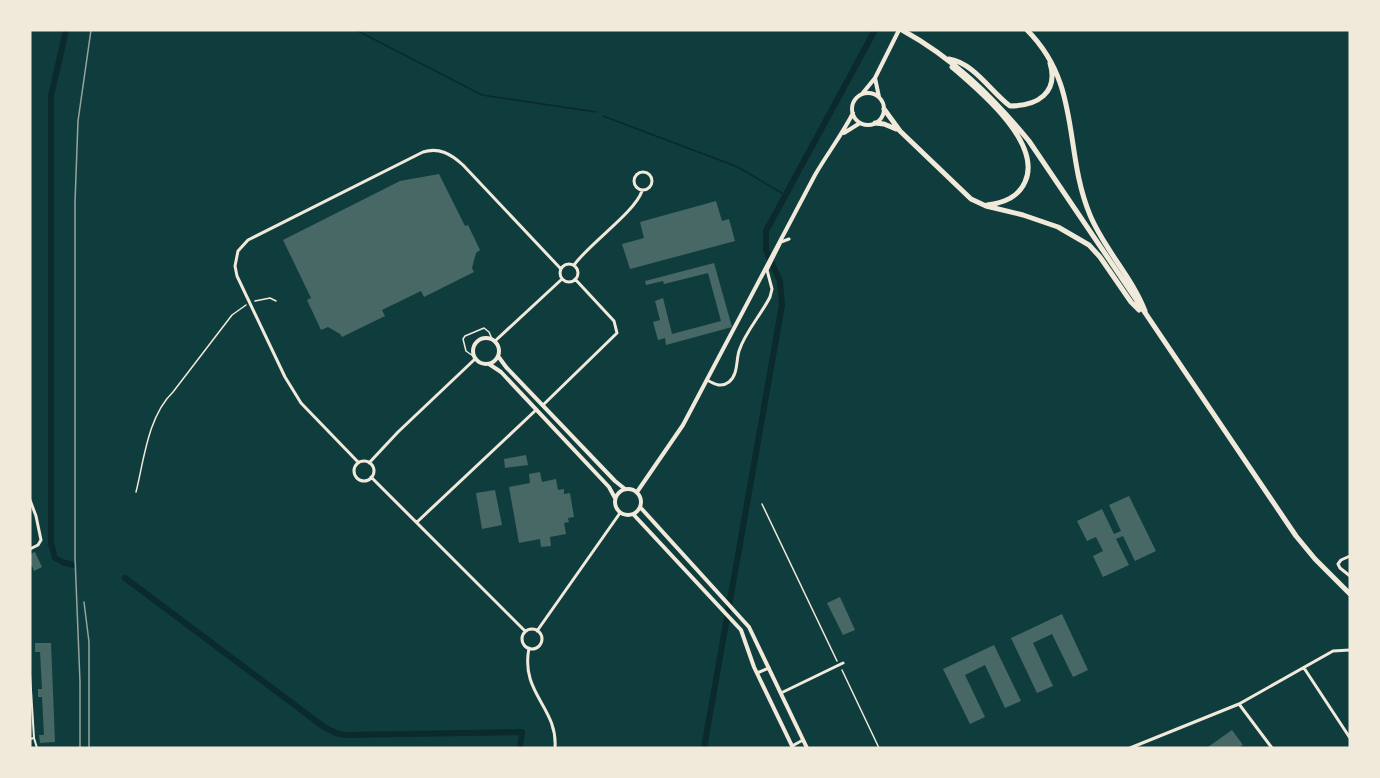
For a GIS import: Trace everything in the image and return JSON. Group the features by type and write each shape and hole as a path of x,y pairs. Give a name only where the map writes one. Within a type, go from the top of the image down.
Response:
{"highway":[{"path":"901,30 947,58 984,90 1029,141 1296,536 1321,566 1350,594"},
{"path":"1026,30 1047,52 1058,73 1079,176 1089,212 1108,250 1140,297 1149,320"},
{"path":"947,58 956,60 973,72 1010,106 1024,106 1038,101 1052,82 1047,52"},
{"path":"947,58 1015,131 1025,149 1028,164 1026,179 1021,191 1001,203 986,206"},
{"path":"884,109 900,131 971,199 986,206 1058,227 1089,245 1131,302 1149,320"},
{"path":"875,123 892,126 900,131"}],"street":[{"path":"637,492 683,425 815,175 843,133 853,113 854,102 875,78 901,30"},
{"path":"843,133 860,123 870,125 875,123 882,117 884,109 875,78"},
{"path":"862,95 871,94 879,98"},
{"path":"853,113 860,123"},
{"path":"358,462 301,403 285,377 237,276 235,266 241,246 284,221 429,150 449,153 456,158 543,252 561,268"},
{"path":"573,265 578,272 575,279 567,282 562,279 561,268 565,265 573,265 632,206 642,191 651,187 649,174 643,172 637,174 634,180 635,186 642,191"},
{"path":"707,380 717,386 723,385 735,375 742,343 770,297 772,289 767,270 781,243 789,239"},
{"path":"494,340 562,279"},
{"path":"543,405 617,333 614,321 575,279"},
{"path":"489,364 498,356 499,348 494,340 483,338 473,346 474,358 501,372 537,410 609,487 615,498 615,506 620,513"},
{"path":"498,356 615,481 625,489 637,492 641,499 640,507 633,514"},
{"path":"369,463 474,358"},
{"path":"417,522 537,410"},
{"path":"358,462 369,463 374,471 371,477 363,481 355,476 354,470 358,462"},
{"path":"371,477 525,632"},
{"path":"615,498 620,490 625,489"},
{"path":"30,500 41,540 38,546 31,549"},
{"path":"640,507 754,633 807,748"},
{"path":"620,513 633,514 734,622 744,636 757,673 792,747 803,740"},
{"path":"537,631 620,513"},
{"path":"1350,556 1338,564 1350,576"},
{"path":"531,629 537,631 541,636 540,643 536,647 529,648 524,645 522,639 525,632 531,629"},
{"path":"529,648 528,674 555,729 555,748"},
{"path":"1130,748 1239,704 1333,651 1350,650"},
{"path":"781,693 841,664"},
{"path":"757,673 769,668"},
{"path":"1304,668 1350,738"},
{"path":"30,674 32,738 37,748"},
{"path":"1239,704 1272,748"}],"lane":[{"path":"474,358 464,348 465,336 484,328 494,340"}],"path":[{"path":"251,303 270,298 276,301"},
{"path":"136,492 150,435 164,401 232,315 247,305"},
{"path":"762,504 841,664 879,748"}],"building":[{"path":"439,174 465,226 468,225 480,250 476,253 472,268 474,272 424,297 421,291 382,310 385,316 342,337 328,327 321,330 307,300 311,298 283,240 400,181"},
{"path":"716,201 722,221 729,219 735,241 630,269 622,244 644,238 640,222"},
{"path":"714,263 732,327 666,345 665,338 658,340 653,322 660,320 655,301 663,298 672,334 721,321 708,273 664,284 663,281 646,285 645,281"},
{"path":"526,455 528,465 505,468 504,459"},
{"path":"540,472 542,482 556,479 558,490 564,489 564,494 570,493 574,517 568,518 569,522 564,523 566,534 550,537 551,546 541,547 540,539 519,543 509,487 530,483 529,474"},
{"path":"495,490 502,525 482,529 476,493"},
{"path":"1129,496 1156,551 1135,561 1123,536 1116,539 1129,565 1103,577 1093,556 1103,551 1096,537 1087,541 1077,521 1102,509 1114,534 1121,531 1109,505"},
{"path":"35,552 42,567 34,571 32,566 30,567 30,554"},
{"path":"840,597 855,630 843,635 827,603"},
{"path":"1062,614 1088,670 1073,677 1052,634 1033,643 1053,686 1037,693 1011,638"},
{"path":"35,643 51,643 55,742 40,743 39,735 44,735 42,697 38,697 38,689 42,689 40,652 35,652"},
{"path":"994,645 1021,701 1005,708 985,665 965,675 985,717 970,724 943,669"},
{"path":"1232,730 1243,745 1238,748 1208,747"}],"waterway":[{"path":"66,30 51,96 51,543 55,558 73,565"},
{"path":"356,30 482,95 596,112"},
{"path":"704,748 782,305 780,281 766,250 766,231 875,30"},
{"path":"603,116 738,167 785,195"},
{"path":"125,578 324,727 336,733 345,735 522,732 520,748"}],"railway":[{"path":"80,748 75,557 75,202 78,121 91,30"},
{"path":"84,602 89,642 89,748"}]}
